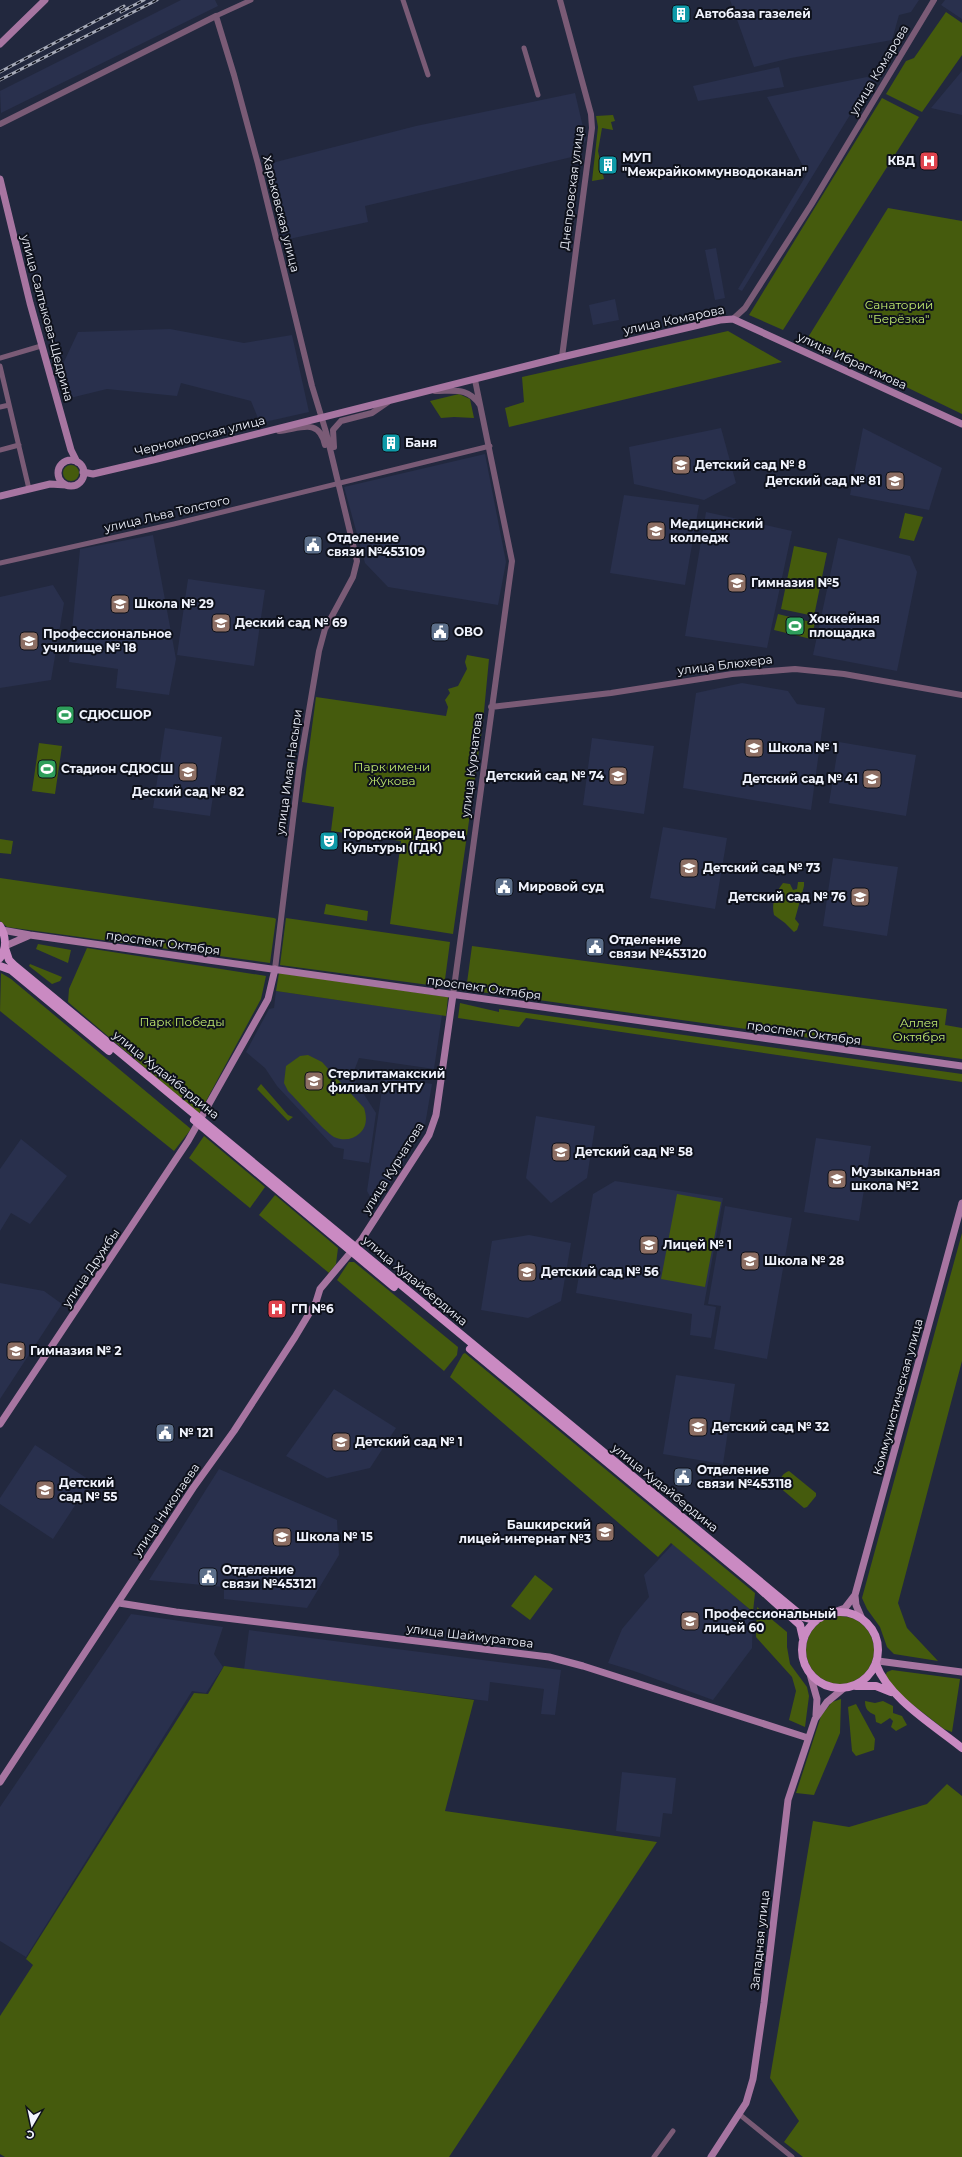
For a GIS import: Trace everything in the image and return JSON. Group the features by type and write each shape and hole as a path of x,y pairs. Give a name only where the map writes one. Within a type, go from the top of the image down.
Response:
{"main road":[{"path":"0,44 45,0"},
{"name":"улица Салтыкова-Щедрина","path":"0,179 42,346 71,450 77,462"},
{"name":"улица Комарова","path":"322,417 432,391 562,357 720,320 733,319"},
{"name":"улица Ибрагимова","path":"733,319 962,424"},
{"name":"Черноморская улица","path":"83,472 94,474 322,417"},
{"path":"50,484 58,473 60,466 66,461 71,450"},
{"path":"66,461 77,462 83,472 79,483"},
{"path":"58,473 61,481 67,485"},
{"path":"0,496 50,484 67,485 79,483 94,474"},
{"name":"проспект Октября","path":"1,928 30,936 962,1066"},
{"name":"улица Худайбердина","path":"1,928 9,960 14,965 759,1588 800,1625 803,1638"},
{"path":"0,958 5,947 20,938 30,936"},
{"name":"улица Худайбердина","path":"0,966 11,970 199,1121"},
{"name":"улица Имая Насыри","path":"199,1121 268,999 274,969"},
{"name":"улица Курчатова","path":"354,1250 423,1145 433,1126 453,995"},
{"name":"улица Дружбы","path":"0,1424 199,1121"},
{"name":"Коммунистическая улица","path":"855,1596 960,1216 962,1203"},
{"name":"улица Худайбердина","path":"354,1250 803,1617 811,1619 820,1618"},
{"name":"улица Николаева","path":"0,1782 291,1343 316,1302 320,1289 354,1250"},
{"path":"855,1596 845,1608 820,1618 812,1624 803,1638 802,1658 810,1674 824,1686 844,1688 854,1686 876,1686 894,1693"},
{"path":"855,1596 856,1605 862,1619"},
{"name":"улица Шаймуратова","path":"119,1603 176,1612 549,1657 583,1666 808,1738"},
{"path":"834,1612 845,1612 862,1619 869,1625 878,1641 879,1649 877,1663 882,1679 894,1693 962,1748"},
{"path":"877,1663 962,1672"},
{"path":"854,1686 864,1681 877,1663"},
{"name":"Западная улица","path":"711,2157 739,2114 751,2088 756,2062 788,1800 815,1719 817,1699 810,1674"},
{"name":"Западная улица","path":"815,1719 827,1702 844,1688"}],"street":[{"path":"0,124 251,0"},
{"path":"403,0 428,75"},
{"name":"Днепровская улица","path":"560,0 589,106 592,128 562,357"},
{"name":"улица Комарова","path":"733,319 745,308 811,205 934,0"},
{"name":"Харьковская улица","path":"216,16 254,149 312,386 322,417"},
{"path":"524,48 538,95"},
{"path":"0,358 42,346"},
{"path":"0,366 29,489"},
{"name":"улица Курчатова","path":"453,995 512,561 490,446 475,380"},
{"path":"432,391 466,392 472,395 482,408"},
{"path":"337,476 333,430 342,421 372,414 388,402"},
{"path":"0,407 9,405"},
{"name":"улица Имая Насыри","path":"274,969 299,770 319,651 325,629 351,582 357,565 322,417"},
{"path":"270,431 308,426 317,429 324,437 331,467 337,476"},
{"path":"0,450 19,445"},
{"name":"улица Льва Толстого","path":"0,563 174,524 490,446"},
{"name":"улица Блюхера","path":"491,707 597,695 732,674 795,669 844,674 962,695"},
{"path":"739,2114 792,2157"},
{"path":"654,2157 673,2131"}],"shaded area":[{"path":"181,0 215,0 218,6 1,113 0,91"},
{"path":"730,0 919,0 911,12 899,15 892,40 791,58 754,67"},
{"path":"945,0 962,0 962,19 941,5"},
{"path":"779,67 784,87 698,101 693,86"},
{"path":"962,71 962,115 931,108"},
{"path":"867,77 872,79 742,291 738,289 807,174 767,97"},
{"path":"575,93 586,140 576,156 365,206 368,222 289,239 268,164 416,126"},
{"path":"716,248 725,298 715,300 705,250"},
{"path":"615,299 619,320 593,325 589,305"},
{"path":"170,329 244,343 292,335 309,412 260,423 251,401 181,383 177,396 107,389 70,398 63,364 78,332"},
{"name":"Детский сад № 8","path":"721,428 736,483 704,500 634,484 629,447"},
{"name":"Детский сад № 81","path":"863,428 942,468 929,510 850,495"},
{"path":"485,454 506,562 498,605 388,587 365,563 344,487"},
{"name":"Медицинский колледж","path":"624,495 699,505 685,585 610,573"},
{"name":"Гимназия №5","path":"706,512 792,531 767,648 685,636"},
{"name":"Школа № 29","path":"153,535 176,659 169,695 116,688 118,669 69,662 80,549"},
{"path":"838,538 910,556 917,572 897,671 813,655"},
{"name":"Деский сад № 69","path":"188,579 265,590 254,666 177,655"},
{"name":"Профессиональное училище № 18","path":"53,585 64,603 51,680 0,688 0,597"},
{"name":"Школа № 1","path":"742,683 788,691 797,704 825,708 811,810 683,788 696,693"},
{"name":"Деский сад № 82","path":"165,728 222,737 210,816 153,808"},
{"name":"Детский сад № 74","path":"592,738 654,746 644,814 583,805"},
{"name":"Детский сад № 41","path":"839,742 916,755 906,816 829,803"},
{"name":"Детский сад № 73","path":"663,827 727,838 715,909 650,898"},
{"name":"Детский сад № 76","path":"833,858 898,867 887,936 823,926"},
{"name":"Стерлитамакский филиал УГНТУ","path":"276,991 442,1015 434,1069 359,1058 352,1076 376,1113 369,1163 343,1159 344,1149 334,1147 277,1086 265,1068 246,1052 269,1009 274,1008"},
{"path":"384,1076 432,1084 425,1125 388,1186 372,1200 367,1191"},
{"name":"Детский сад № 58","path":"536,1116 595,1126 587,1178 551,1203 526,1178"},
{"name":"Музыкальная школа №2","path":"816,1138 871,1146 859,1221 804,1212"},
{"path":"21,1139 67,1176 30,1224 11,1213 0,1231 0,1169"},
{"name":"Лицей № 1","path":"615,1181 723,1198 704,1305 716,1307 711,1338 690,1335 692,1314 576,1293 593,1194"},
{"name":"Школа № 28","path":"725,1206 792,1218 767,1359 714,1349 721,1306 708,1304"},
{"name":"Детский сад № 56","path":"529,1235 571,1243 561,1301 528,1318 481,1310 492,1241"},
{"name":"Гимназия № 2","path":"0,1283 44,1291 62,1304 0,1399"},
{"name":"Детский сад № 32","path":"676,1375 735,1384 723,1464 663,1454"},
{"name":"Детский сад № 1","path":"334,1389 396,1428 370,1468 327,1478 286,1456"},
{"name":"Детский сад № 55","path":"35,1445 91,1481 53,1539 0,1504 0,1498"},
{"name":"Школа № 15","path":"219,1469 337,1520 339,1555 307,1608 224,1599 224,1587 149,1580"},
{"name":"Профессиональный лицей 60","path":"673,1544 753,1612 752,1648 713,1700 608,1663 622,1629 649,1597 644,1575"},
{"path":"131,1614 223,1627 214,1654 223,1667 206,1693 192,1691 26,1957 0,1941 0,1807"},
{"path":"249,1630 561,1670 555,1715 541,1714 544,1689 490,1682 488,1701 244,1670"},
{"path":"622,1772 676,1778 672,1814 663,1813 660,1837 616,1831"}],"green space":[{"path":"946,12 962,23 962,55 922,112 886,94 906,61 914,58"},
{"path":"882,98 919,117 783,330 749,315"},
{"path":"613,115 615,121 611,122 613,130 602,128 598,151 604,179 592,181 598,127 596,116"},
{"name":"Санаторий \"Берёзка\"","path":"888,208 962,221 962,414 807,339"},
{"path":"728,331 782,362 509,427 505,408 524,402 522,377"},
{"path":"459,394 470,399 474,418 441,418 430,401"},
{"path":"71,465 77,467 79,473 77,479 71,481 65,479 63,473 65,467"},
{"path":"905,513 923,517 914,541 899,538"},
{"path":"794,546 827,553 814,616 781,609"},
{"name":"Хоккейная площадка","path":"778,614 815,623 811,639 774,630"},
{"name":"Парк имени Жукова","path":"467,655 489,659 483,722 453,934 390,924 401,841 331,831 334,807 302,802 316,697 446,716 448,707 445,700 450,693 448,689 458,686 467,669 465,662"},
{"name":"Стадион СДЮСШ","path":"39,743 62,746 55,794 32,791"},
{"path":"0,839 13,841 11,854 0,853"},
{"path":"0,878 274,918 276,919 270,963 7,927 0,921"},
{"path":"798,882 804,882 804,886 795,919 799,924 797,930 794,932 774,915 773,906 776,894 783,883 790,884 793,890 797,889"},
{"path":"326,904 368,911 367,921 324,914"},
{"path":"286,918 450,942 444,987 280,965"},
{"path":"38,944 71,950 68,963 36,949"},
{"name":"Аллея Октября","path":"472,946 947,1009 945,1025 962,1028 962,1059 466,990"},
{"name":"Парк Победы","path":"87,948 266,976 261,999 199,1114 68,1002 69,989"},
{"path":"30,964 62,977 60,981 52,984 29,966"},
{"path":"1,973 11,979 191,1129 174,1151 0,1011"},
{"path":"279,973 448,997 446,1016 276,991"},
{"path":"460,1003 499,1012 499,1009 962,1074 962,1082 526,1018 519,1027 458,1018"},
{"path":"308,1055 322,1062 364,1108 366,1118 364,1128 354,1137 341,1139 334,1137 288,1091 284,1083 286,1066 300,1056"},
{"path":"261,1084 288,1115 293,1117 288,1121 257,1089"},
{"path":"204,1136 265,1187 250,1208 189,1158"},
{"path":"677,1194 721,1202 705,1287 661,1279"},
{"path":"275,1195 338,1248 336,1264 329,1273 259,1215"},
{"path":"962,1233 962,1361 898,1603 907,1628 938,1661 894,1654 887,1647 880,1627 867,1609 862,1598"},
{"path":"349,1262 354,1262 458,1347 457,1355 444,1371 337,1280"},
{"path":"465,1353 755,1593 753,1612 671,1543 658,1557 450,1377"},
{"path":"789,1471 816,1493 816,1496 807,1507 804,1508 778,1486 779,1481 785,1473"},
{"path":"535,1575 553,1589 530,1620 511,1606"},
{"path":"757,1607 787,1632 787,1647 790,1664 807,1687 809,1696 805,1727 789,1720 796,1691 792,1677 756,1637"},
{"path":"840,1616 853,1619 864,1626 871,1637 874,1650 871,1663 864,1674 853,1681 840,1684 827,1681 816,1674 809,1663 806,1650 809,1637 816,1626 827,1619"},
{"path":"224,1666 474,1700 445,1811 657,1842 449,2157 5,2157 0,2154 0,2016 33,1965 26,1959 194,1693 208,1694"},
{"path":"892,1670 960,1679 952,1732 944,1729 895,1691 885,1676 887,1672"},
{"path":"841,1699 840,1733 814,1795 796,1793 821,1716 832,1702"},
{"path":"865,1701 875,1703 883,1701 893,1706 893,1713 902,1716 907,1725 896,1731 891,1727 893,1721 890,1718 881,1724 876,1722 875,1715 867,1710"},
{"path":"856,1704 875,1739 874,1750 856,1756 852,1751 848,1707"},
{"path":"947,1784 962,1796 962,2157 803,2157 784,2142 799,2121 770,2078 813,1821 849,1827 927,1804"}],"railway":[{"path":"121,12 144,0"},
{"path":"0,80 157,0"},
{"path":"0,72 124,6"}],"place":[{"name":"Автобаза газелей","path":"681,14"},
{"name":"КВД","path":"929,161"},
{"name":"МУП \"Межрайкоммунводоканал\"","path":"608,165"},
{"name":"Баня","path":"391,443"},
{"name":"Детский сад № 8","path":"681,465"},
{"name":"Детский сад № 81","path":"895,481"},
{"name":"Медицинский колледж","path":"656,531"},
{"name":"Отделение связи №453109","path":"313,545"},
{"name":"Гимназия №5","path":"737,583"},
{"name":"Школа № 29","path":"120,604"},
{"name":"Деский сад № 69","path":"221,623"},
{"name":"Хоккейная площадка","path":"795,626"},
{"name":"ОВО","path":"440,632"},
{"name":"Профессиональное училище № 18","path":"29,641"},
{"name":"СДЮСШОР","path":"65,715"},
{"name":"Школа № 1","path":"754,748"},
{"name":"Стадион СДЮСШ","path":"47,769"},
{"name":"Деский сад № 82","path":"188,772"},
{"name":"Детский сад № 74","path":"618,776"},
{"name":"Детский сад № 41","path":"872,779"},
{"name":"Городской Дворец Культуры (ГДК)","path":"329,841"},
{"name":"Детский сад № 73","path":"689,868"},
{"name":"Мировой суд","path":"504,887"},
{"name":"Детский сад № 76","path":"860,897"},
{"name":"Отделение связи №453120","path":"595,947"},
{"name":"Стерлитамакский филиал УГНТУ","path":"314,1081"},
{"name":"Детский сад № 58","path":"561,1152"},
{"name":"Музыкальная школа №2","path":"837,1179"},
{"name":"Лицей № 1","path":"649,1245"},
{"name":"Школа № 28","path":"750,1261"},
{"name":"Детский сад № 56","path":"527,1272"},
{"name":"ГП №6","path":"277,1309"},
{"name":"Гимназия № 2","path":"16,1351"},
{"name":"Детский сад № 32","path":"698,1427"},
{"name":"№ 121","path":"165,1433"},
{"name":"Детский сад № 1","path":"341,1442"},
{"name":"Отделение связи №453118","path":"683,1477"},
{"name":"Детский сад № 55","path":"45,1490"},
{"name":"Башкирский лицей-интернат №3","path":"605,1532"},
{"name":"Школа № 15","path":"282,1537"},
{"name":"Отделение связи №453121","path":"208,1577"},
{"name":"Профессиональный лицей 60","path":"690,1621"}]}
